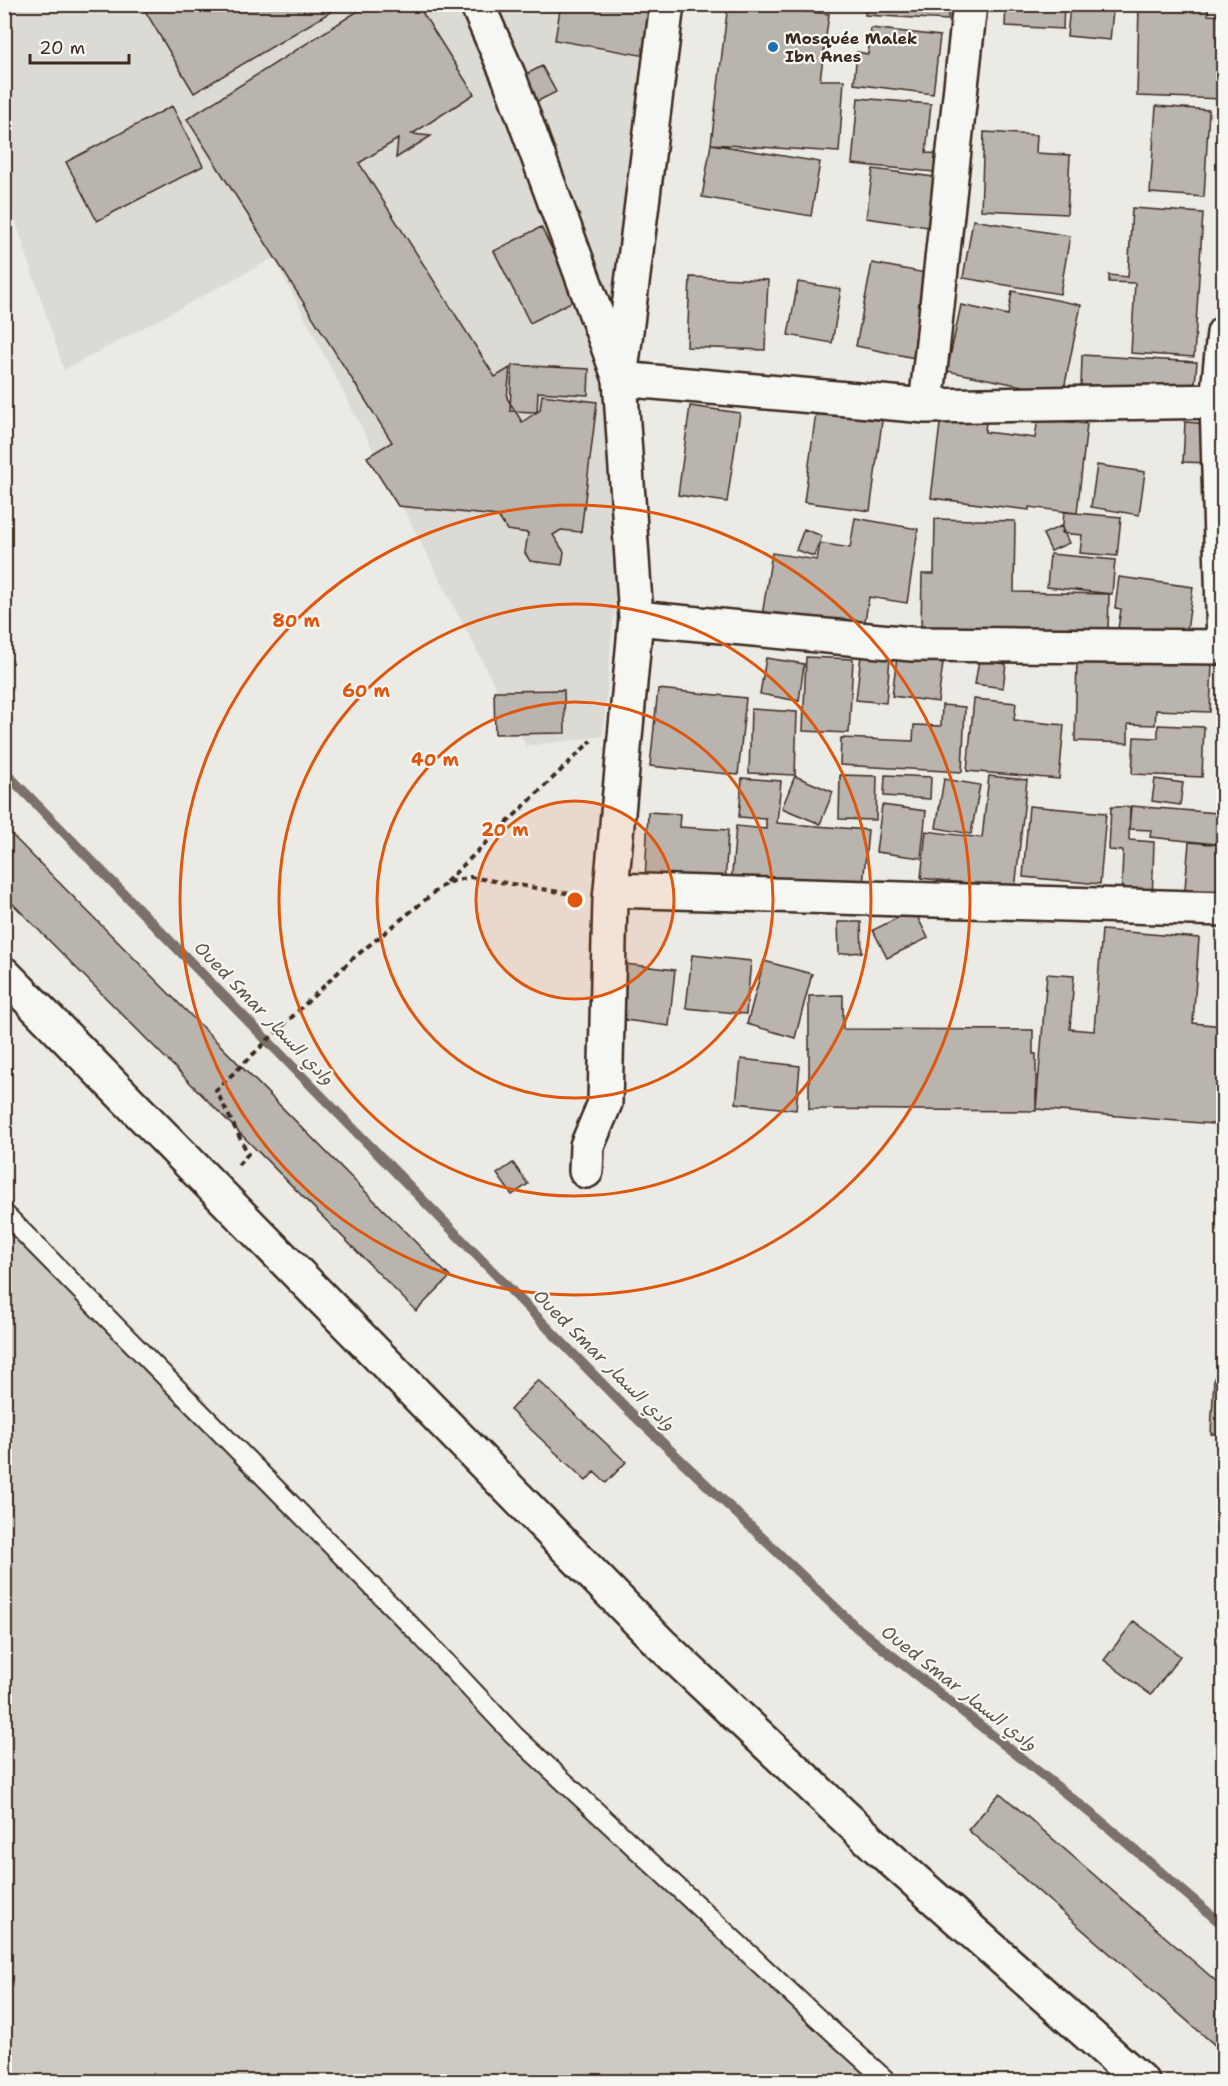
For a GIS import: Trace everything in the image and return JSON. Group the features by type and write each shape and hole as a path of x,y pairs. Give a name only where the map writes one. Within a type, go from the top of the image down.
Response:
{"street":[{"path":"477,4 509,77 620,379"},
{"path":"586,1172 587,1146 605,1103 611,895 636,618 620,379 667,4"},
{"path":"926,406 970,4"},
{"path":"636,618 912,644 1224,646 1220,401 1224,333"},
{"path":"620,379 926,406 1220,401"},
{"path":"611,895 1224,909"},
{"path":"4,974 661,1644 876,1846 1142,2082"}],"lane":[{"path":"4,1213 423,1638 514,1735 888,2082"}],"path":[{"path":"217,1191 248,1154 216,1090 351,960 446,883 627,707"},
{"path":"446,883 470,877 611,895"}],"shaded area":[{"path":"4,5 667,5 603,736 526,746 274,258 64,370 5,188"},
{"path":"4,1214 426,1639 885,2081 5,2081"}],"building":[{"path":"141,4 344,4 194,93"},
{"path":"369,4 417,4 474,94 412,134 431,136 396,158 398,139 359,163 495,377 510,368 507,398 522,422 540,410 542,395 597,402 581,532 561,530 553,535 564,552 562,565 530,561 525,553 528,533 507,530 498,516 398,506 367,457 392,442 187,119"},
{"path":"561,4 654,4 646,56 555,40"},
{"name":"Mosquée Malek Ibn Anes","path":"728,4 829,14 820,80 844,80 839,152 711,144"},
{"path":"865,4 949,4 948,20 865,15"},
{"path":"1006,4 1064,4 1063,29 1005,26"},
{"path":"1139,4 1208,4 1208,15 1224,16 1224,99 1137,96"},
{"path":"1070,6 1113,11 1110,40 1067,36"},
{"path":"871,28 940,36 933,94 854,84 857,52 868,54"},
{"path":"542,66 556,92 536,102 523,76"},
{"path":"858,98 931,104 926,153 947,154 945,173 852,164"},
{"path":"172,106 203,166 97,221 66,162"},
{"path":"1156,106 1209,110 1204,197 1150,193"},
{"path":"984,132 1037,135 1036,153 1070,155 1067,214 981,210"},
{"path":"711,144 820,162 811,216 702,197"},
{"path":"873,169 941,178 935,228 866,218"},
{"path":"1132,208 1203,213 1194,357 1131,353 1135,283 1109,282 1109,275 1128,277"},
{"path":"973,220 1070,236 1060,294 963,278"},
{"path":"541,227 577,299 530,323 494,251"},
{"path":"872,263 931,274 915,358 856,346"},
{"path":"690,277 768,280 765,350 687,347"},
{"path":"798,282 841,289 832,343 788,335"},
{"path":"1012,291 1081,305 1063,394 947,371 961,305 1008,315"},
{"path":"1082,355 1197,362 1194,394 1081,388"},
{"path":"512,365 589,369 588,395 538,392 537,412 510,411"},
{"path":"817,405 883,414 870,511 804,502"},
{"path":"690,406 740,413 727,502 678,495"},
{"path":"941,416 986,421 985,432 1035,438 1038,418 1087,424 1077,513 1029,507 1029,510 931,498"},
{"path":"1185,422 1210,424 1208,463 1183,462"},
{"path":"1097,465 1145,472 1139,515 1091,507"},
{"path":"1064,512 1121,517 1117,556 1080,553 1082,535 1062,533"},
{"path":"855,518 918,529 907,603 869,597 863,633 762,616 772,553 817,560 820,543 850,548"},
{"path":"935,519 1015,521 1014,592 1109,594 1108,632 921,628 922,574 934,574"},
{"path":"1061,526 1069,543 1051,551 1043,534"},
{"path":"804,529 822,536 814,556 796,550"},
{"path":"1050,554 1115,560 1112,594 1047,587"},
{"path":"1119,577 1193,587 1186,638 1118,629 1121,609 1115,608"},
{"path":"861,655 890,658 886,703 856,700"},
{"path":"897,656 943,663 938,702 892,696"},
{"path":"806,657 853,659 849,733 803,731"},
{"path":"766,658 804,664 799,701 760,694"},
{"path":"1077,659 1212,663 1210,712 1156,710 1155,725 1128,724 1128,743 1075,741"},
{"path":"979,660 1006,664 1003,688 975,684"},
{"path":"658,689 746,698 738,775 650,766"},
{"path":"564,690 565,733 495,734 494,691"},
{"path":"974,699 1016,703 1014,720 1064,725 1059,779 967,771"},
{"path":"942,705 965,707 962,772 840,765 841,738 913,741 914,725 941,726"},
{"path":"751,709 797,712 795,775 749,773"},
{"path":"1158,725 1204,727 1202,777 1132,774 1134,737 1158,738"},
{"path":"1224,727 1224,750 1219,749"},
{"path":"840,775 877,776 876,820 839,819"},
{"path":"885,775 931,777 930,799 884,796"},
{"path":"795,776 833,792 820,824 782,808"},
{"path":"989,776 1027,780 1015,889 921,878 926,831 982,838"},
{"path":"742,778 781,781 777,823 868,830 862,896 731,885 736,826 766,829 766,819 739,817"},
{"path":"944,779 980,785 971,834 936,828"},
{"path":"1155,779 1183,783 1180,805 1152,801"},
{"path":"882,805 926,811 921,858 876,852"},
{"path":"1029,806 1106,813 1100,884 1023,877"},
{"path":"1131,806 1218,813 1216,844 1150,837 1151,830 1129,829"},
{"path":"1111,807 1130,807 1129,840 1154,842 1152,903 1121,901 1123,851 1109,850"},
{"path":"648,812 680,814 679,827 728,830 725,887 645,883"},
{"path":"4,827 450,1277 416,1311 4,895"},
{"path":"1189,842 1222,845 1217,903 1184,900"},
{"path":"914,910 928,938 887,958 873,930"},
{"path":"838,922 861,922 862,952 839,954"},
{"path":"1102,930 1199,938 1193,1023 1224,1026 1224,1125 1036,1109 1047,974 1074,976 1070,1029 1094,1031"},
{"path":"692,955 751,961 746,1014 686,1008"},
{"path":"764,961 812,974 795,1038 747,1024"},
{"path":"625,964 675,970 669,1026 618,1019"},
{"path":"843,995 843,1029 1033,1030 1033,1054 1036,1054 1036,1111 809,1109 809,996"},
{"path":"741,1059 800,1066 796,1110 736,1103"},
{"path":"513,1163 528,1184 512,1195 497,1174"},
{"path":"1214,1378 1224,1379 1224,1435 1211,1434"},
{"path":"538,1380 626,1462 606,1483 594,1472 586,1481 510,1410"},
{"path":"1134,1621 1180,1656 1151,1695 1104,1660"},
{"path":"1000,1793 1224,1988 1224,2053 968,1830"}],"waterway":[{"name":"Oued Smar وادي السمار","path":"4,771 626,1408 856,1627 1108,1827 1224,1926"}],"place":[{"name":"Mosquée Malek Ibn Anes","path":"773,47"}]}
